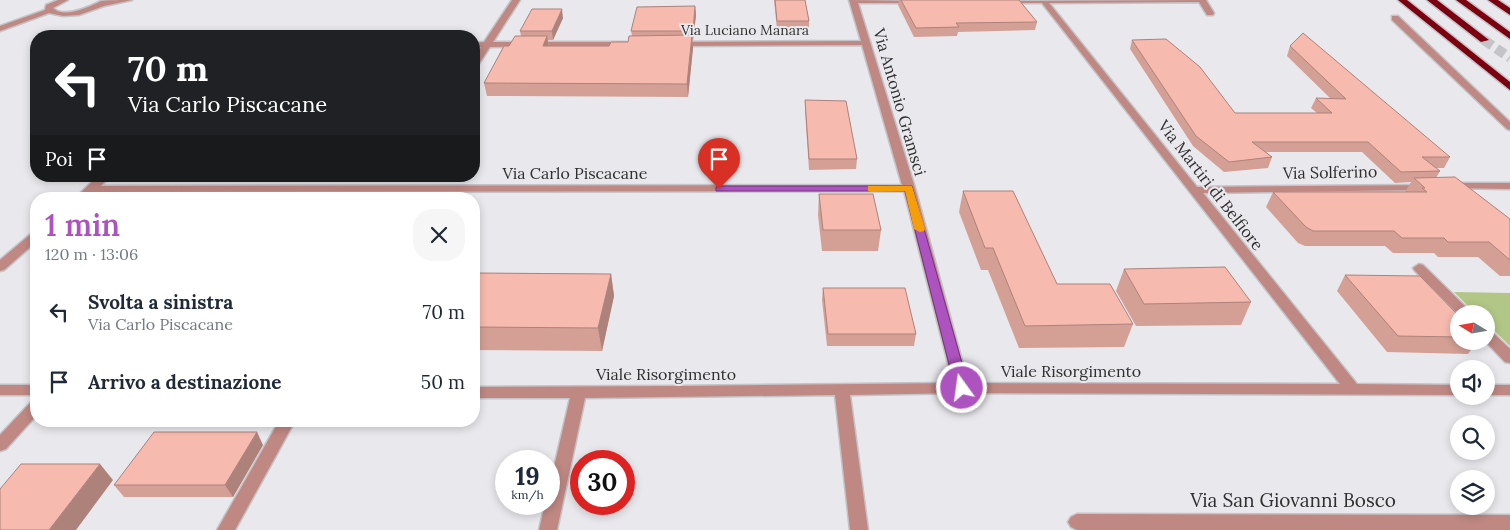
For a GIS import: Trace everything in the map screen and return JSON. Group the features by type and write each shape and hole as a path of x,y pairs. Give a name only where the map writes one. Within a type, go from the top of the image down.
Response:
{"highway":[{"path":"1402,0 1510,87"},
{"path":"1431,0 1484,40"},
{"path":"1460,0 1510,36"},
{"path":"1492,0 1510,12"}],"street":[{"path":"49,12 49,7 64,0"},
{"path":"0,29 49,12 60,14 78,12 104,2 128,0"},
{"path":"480,54 516,0"},
{"path":"853,1 926,1"},
{"name":"Via Antonio Gramsci","path":"853,1 909,188 962,388"},
{"path":"990,1 1202,1 1210,14"},
{"name":"Via Martiri di Belfiore","path":"1044,1 1353,390"},
{"path":"1395,18 1510,127"},
{"name":"Via Luciano Manara","path":"668,44 866,43"},
{"path":"480,45 638,44"},
{"path":"87,192 98,182"},
{"path":"402,189 406,182"},
{"path":"1466,186 1480,198"},
{"name":"Via Solferino","path":"1194,190 1510,186"},
{"name":"Via Carlo Piscacane","path":"91,188 909,188"},
{"path":"0,267 30,241"},
{"path":"1419,268 1457,305"},
{"path":"1495,343 1510,358"},
{"name":"Viale Risorgimento","path":"480,392 962,388 1450,390"},
{"path":"0,390 30,390"},
{"path":"842,390 859,530"},
{"path":"1495,390 1510,390"},
{"path":"548,530 579,392"},
{"path":"0,445 30,412"},
{"path":"226,530 284,427"},
{"name":"Via San Giovanni Bosco","path":"1077,522 1422,526 1510,523"}],"green space":[{"path":"1454,292 1510,293 1510,346 1495,332 1495,305 1467,305"}],"building":[{"path":"775,0 805,0 809,21 777,21"},
{"path":"901,0 1019,0 1037,22 956,23 959,27 916,28"},
{"path":"695,6 693,31 631,31 637,7"},
{"path":"532,9 562,9 552,31 520,31"},
{"path":"1303,33 1450,157 1422,157 1440,171 1401,172 1368,142 1252,142 1272,157 1229,162 1196,136 1132,40 1166,39 1200,67 1235,113 1332,113 1316,98 1346,99 1290,46"},
{"path":"692,35 687,84 484,83 504,46 509,46 515,36 547,36 543,46 609,46 611,42 628,42 629,36"},
{"path":"805,100 846,101 857,159 809,159"},
{"path":"1455,177 1510,219 1510,260 1489,242 1448,242 1444,238 1402,238 1394,231 1313,231 1306,227 1273,192 1427,192 1414,178"},
{"path":"963,191 1013,191 1057,284 1110,284 1133,324 1025,326 993,248 985,248"},
{"path":"819,194 873,194 881,230 823,230"},
{"path":"1225,267 1251,302 1144,304 1124,269"},
{"path":"480,273 611,274 598,328 480,327"},
{"path":"1345,275 1420,276 1450,307 1450,337 1398,336"},
{"path":"823,288 905,288 916,334 828,334"},
{"path":"154,432 257,432 225,485 114,485"},
{"path":"21,464 100,464 49,530 0,530 0,489"}],"tunnel":[{"path":"1484,40 1510,58"}],"slow traffic":[{"path":"871,189 909,188 920,229"}],"route":[{"path":"719,189 909,188 962,388"}]}
